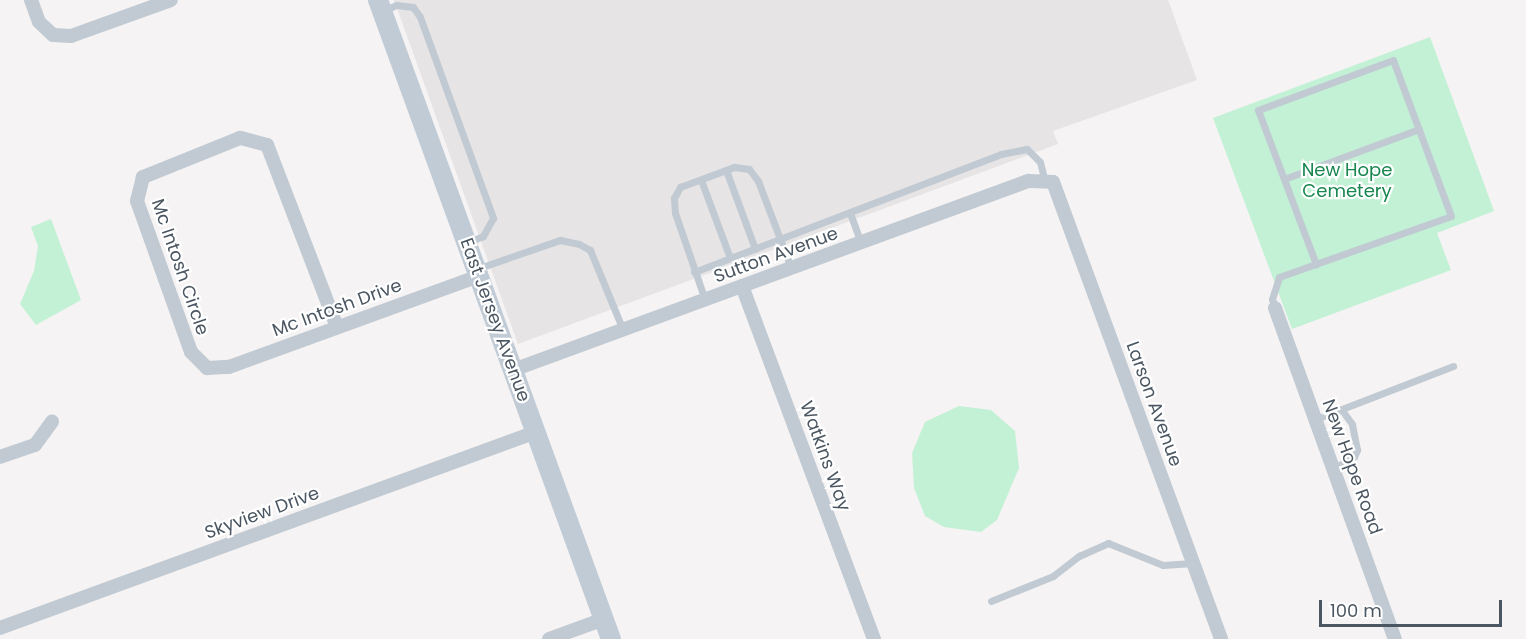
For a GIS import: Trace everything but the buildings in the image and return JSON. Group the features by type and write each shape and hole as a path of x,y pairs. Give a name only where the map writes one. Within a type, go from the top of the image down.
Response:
{"street":[{"path":"31,0 39,22 53,35 71,36 171,0"},
{"name":"East Jersey Avenue","path":"380,5 611,639"},
{"name":"Mc Intosh Circle","path":"207,368 191,352 137,194 149,172 240,138 260,140 273,154 337,327"},
{"name":"Sutton Avenue","path":"513,370 1028,181 1049,182"},
{"name":"Larson Avenue","path":"1049,182 1221,639"},
{"name":"Mc Intosh Drive","path":"207,368 229,367 477,272"},
{"name":"Watkins Way","path":"742,286 874,639"},
{"name":"New Hope Road","path":"1275,308 1395,639"},
{"path":"0,458 35,445 52,422"},
{"name":"Skyview Drive","path":"0,628 536,432"},
{"path":"549,639 604,619"}],"lane":[{"path":"380,5 413,7 420,17 493,218 491,226 483,236 467,243"},
{"path":"1275,308 1272,299 1279,277 1316,264 1450,216 1393,60 1258,110 1316,264"},
{"path":"1284,179 1419,129"},
{"path":"694,272 1001,154 1027,149 1040,162 1049,182"},
{"path":"705,300 675,213 674,198 680,187 726,170 749,169 758,181 791,269"},
{"path":"726,170 755,249"},
{"path":"700,180 730,258"},
{"path":"850,213 861,243"},
{"path":"477,272 560,240 579,244 590,250 623,330"},
{"path":"1316,419 1452,366"},
{"path":"1334,468 1354,457 1357,450 1352,424 1342,410"},
{"path":"991,601 1053,576 1079,556 1108,543 1163,566 1193,563"}],"shaded area":[{"path":"394,0 1168,0 1197,80 1053,131 1058,144 518,344"}],"green space":[{"name":"New Hope Cemetery","path":"1430,37 1494,211 1437,233 1451,270 1292,329 1213,118"},
{"path":"51,219 81,300 36,325 20,304 34,271 38,246 31,227"},
{"path":"959,406 991,410 1015,431 1019,468 997,520 981,532 944,527 925,516 914,488 912,453 925,422"}]}
